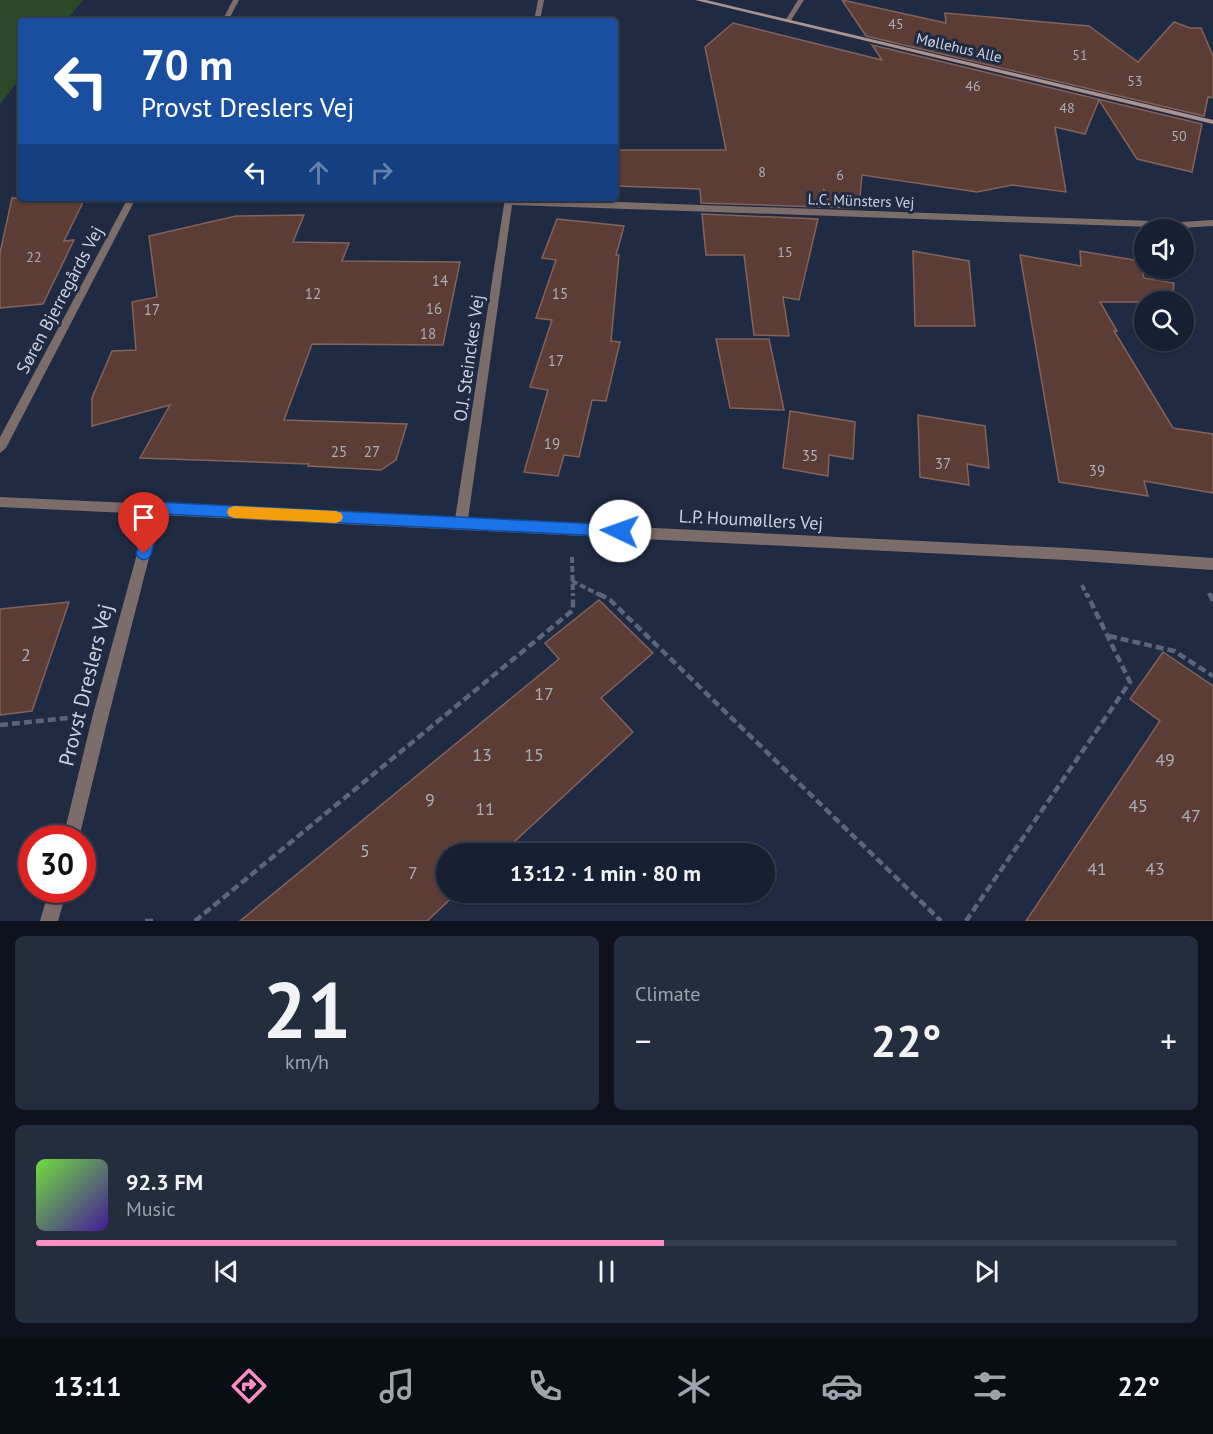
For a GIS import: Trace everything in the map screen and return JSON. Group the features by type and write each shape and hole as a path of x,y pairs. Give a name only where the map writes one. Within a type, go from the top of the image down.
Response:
{"street":[{"path":"227,18 236,0"},
{"path":"538,18 541,0"},
{"name":"Møllehus Alle","path":"698,0 1213,122"},
{"path":"788,21 801,0"},
{"name":"Søren Bjerregårds Vej","path":"0,448 130,201"},
{"name":"O.J. Steinckes Vej","path":"461,523 508,201"},
{"name":"L.C. Münsters Vej","path":"535,201 1181,225 1213,223"},
{"name":"L.P. Houmøllers Vej","path":"0,502 461,523 1067,554 1213,564"},
{"name":"Provst Dreslers Vej","path":"74,825 156,508"},
{"path":"50,921 55,903"}],"path":[{"path":"195,921 573,610 572,529"},
{"path":"966,921 1130,682 1067,554"},
{"path":"572,581 610,600 941,921"},
{"path":"1108,636 1174,651 1213,676"},
{"path":"0,725 101,714"},
{"path":"146,921 155,921"}],"green space":[{"path":"0,0 83,0 68,18 18,18 18,81 0,104"}],"building":[{"path":"842,0 946,23 945,13 1089,26 1138,62 1174,22 1190,28 1201,28 1213,56 1213,98 1208,97 1204,116 866,36"},
{"path":"733,23 882,60 872,45 1202,124 1192,172 1137,159 1099,100 1085,134 1055,127 1066,192 1012,185 977,192 862,175 859,207 849,208 830,207 824,190 820,207 701,203 700,189 618,186 618,150 726,150 705,47"},
{"path":"12,198 18,198 18,201 84,201 64,241 74,240 43,304 0,308 0,253"},
{"path":"702,214 818,219 799,300 783,297 789,336 754,335 744,255 706,255"},
{"path":"304,215 293,242 349,243 342,261 460,262 443,345 312,344 284,420 407,424 396,460 381,470 308,466 309,464 140,458 170,405 92,426 92,398 112,351 136,350 132,302 157,297 149,236 236,216"},
{"path":"557,219 624,226 616,255 619,255 611,341 620,342 606,401 592,400 579,457 564,455 558,476 524,472 548,390 530,387 552,320 536,318 556,260 542,258"},
{"path":"913,251 969,261 975,326 915,326"},
{"path":"1080,251 1134,260 1134,279 1174,283 1173,291 1134,291 1134,302 1100,302 1117,331 1114,331 1173,428 1213,434 1213,493 1144,481 1148,496 1059,482 1020,255 1081,266"},
{"path":"716,339 769,339 784,410 730,408"},
{"path":"790,411 855,422 853,459 829,455 828,476 783,468"},
{"path":"918,415 985,426 989,468 967,464 969,485 920,477"},
{"path":"599,600 653,653 601,698 633,732 513,843 436,843 436,903 446,903 427,921 240,921 559,659 545,643"},
{"path":"69,602 32,711 0,715 0,609"},
{"path":"1163,652 1213,686 1213,921 1026,921 1160,721 1130,699"}],"slow traffic":[{"path":"234,512 336,517"}],"route":[{"path":"144,554 156,508 620,531"}]}
